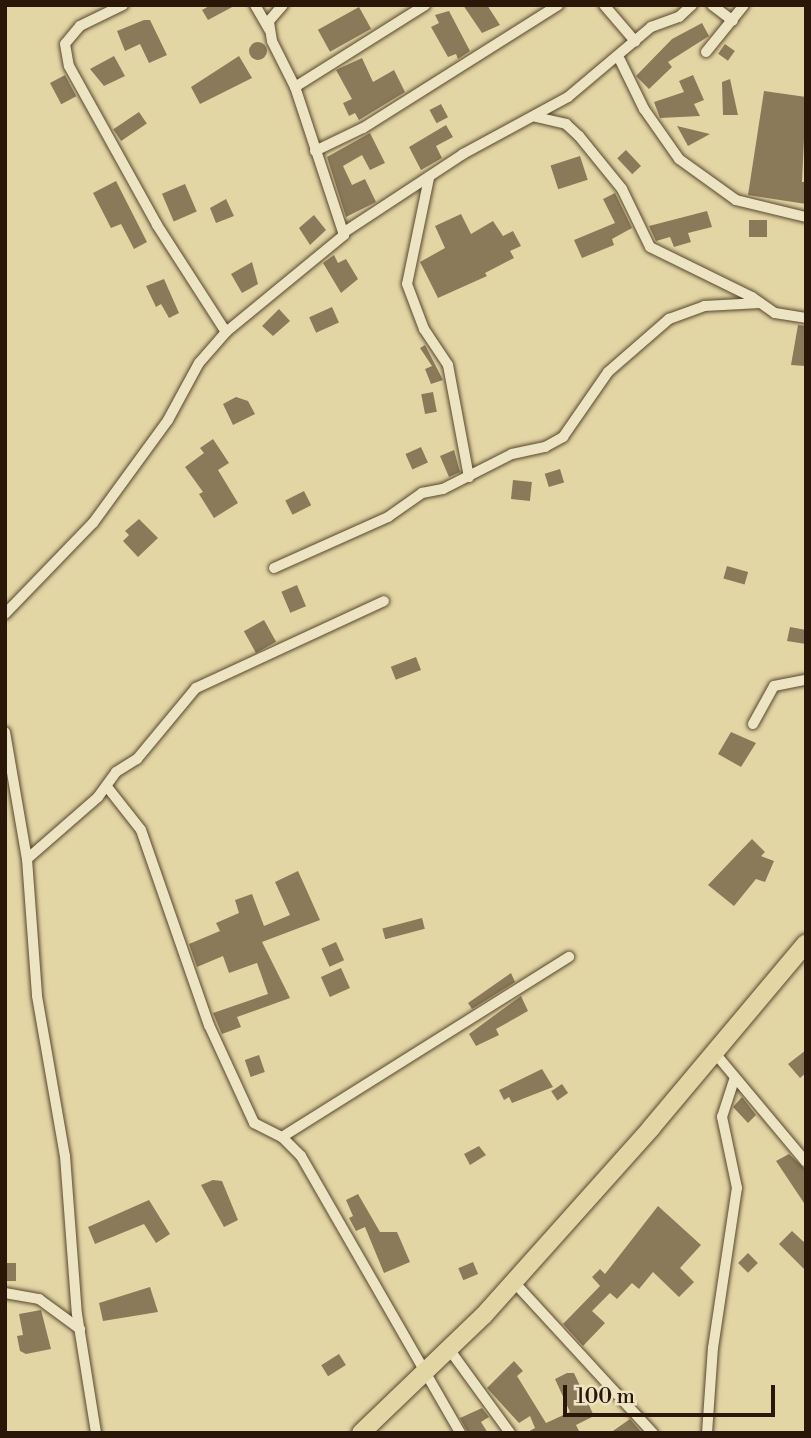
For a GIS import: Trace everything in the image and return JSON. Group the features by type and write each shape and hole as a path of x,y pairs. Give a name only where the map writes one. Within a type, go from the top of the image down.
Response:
{"main road":[{"path":"361,1433 449,1349 513,1281 806,943"}],"street":[{"path":"123,5 80,26 65,44 69,66 157,225 226,332"},
{"path":"255,5 269,29 295,88 315,152 346,231"},
{"path":"269,29 269,20 283,5"},
{"path":"295,88 425,5"},
{"path":"315,152 363,128 558,5"},
{"path":"604,5 635,41"},
{"path":"5,614 93,523 168,420 198,363 226,332 346,231 463,154 536,117 619,58 635,41 692,5"},
{"path":"712,5 733,21"},
{"path":"706,52 744,5"},
{"path":"619,58 644,109 679,159 736,200 806,217"},
{"path":"536,117 566,124 579,136 622,190 650,247 775,313 806,318"},
{"path":"429,178 407,284 424,329 448,365 468,477"},
{"path":"274,568 388,517 422,492 438,491 512,454 545,447 563,437 608,372 669,319 704,306 760,303"},
{"path":"27,859 108,788 116,772 146,751 182,701 212,677 258,661 384,601"},
{"path":"753,723 774,686 792,679 806,680"},
{"path":"5,732 27,859 37,996 65,1156 79,1329 96,1433"},
{"path":"108,788 141,830 209,1025 254,1123 282,1137 301,1156 460,1433"},
{"path":"282,1137 569,957"},
{"path":"714,1052 806,1162"},
{"path":"708,1433 713,1348 737,1188 722,1117 734,1079"},
{"path":"513,1281 653,1433"},
{"path":"5,1293 39,1299 79,1329"},
{"path":"449,1349 510,1433"}],"building":[{"path":"211,5 236,5 208,20 202,10"},
{"path":"463,5 487,5 500,25 482,33"},
{"path":"359,7 371,29 330,52 318,30"},
{"path":"449,11 470,51 458,59 456,54 448,57 431,27 439,23 435,15"},
{"path":"150,20 167,55 149,63 140,44 125,51 117,31"},
{"path":"702,23 709,36 668,62 672,67 649,89 636,76 672,39"},
{"path":"258,42 264,45 267,51 264,57 258,60 252,57 249,51 252,45"},
{"path":"725,44 735,51 728,61 718,54"},
{"path":"114,56 125,76 104,86 90,69"},
{"path":"239,56 252,78 200,104 191,87"},
{"path":"362,58 373,82 394,70 405,92 359,120 355,113 349,116 343,103 352,99 336,70"},
{"path":"65,75 76,96 61,104 50,83"},
{"path":"693,75 704,100 694,104 700,116 660,118 654,102 684,92 679,81"},
{"path":"730,79 738,115 723,115 722,82"},
{"path":"764,91 806,97 802,182 806,182 806,204 748,195"},
{"path":"441,104 448,117 437,123 430,110"},
{"path":"139,112 147,124 121,141 113,129"},
{"path":"446,125 453,137 436,146 442,158 421,170 409,147"},
{"path":"677,126 710,134 688,146"},
{"path":"370,133 385,163 370,170 362,155 343,166 352,185 365,179 376,202 346,217 327,157"},
{"path":"626,150 641,166 632,174 617,158"},
{"path":"580,156 588,180 558,189 551,166"},
{"path":"116,181 147,242 134,249 121,224 111,228 93,193"},
{"path":"185,184 197,212 174,221 162,194"},
{"path":"615,193 632,228 612,239 614,245 582,258 574,240 615,223 603,199"},
{"path":"226,199 234,216 216,223 210,208"},
{"path":"707,211 712,227 688,233 691,242 674,247 670,237 656,241 649,226"},
{"path":"461,214 471,234 493,221 503,236 513,231 521,246 510,251 514,258 485,273 487,276 438,298 420,262 445,248 435,226"},
{"path":"314,215 326,230 310,245 299,228"},
{"path":"749,220 767,220 767,237 749,237"},
{"path":"334,255 338,263 346,259 358,279 341,293 323,263"},
{"path":"252,262 258,284 242,293 231,274"},
{"path":"164,279 179,313 169,318 161,304 156,307 146,286"},
{"path":"332,307 339,323 316,333 309,317"},
{"path":"279,309 290,321 273,336 262,326"},
{"path":"798,325 806,326 806,366 791,365"},
{"path":"425,345 443,380 431,384 425,369 432,366 420,348"},
{"path":"433,392 437,412 425,414 421,394"},
{"path":"236,397 248,401 255,414 233,425 223,404"},
{"path":"213,439 229,463 218,470 238,503 214,518 199,494 203,492 185,467 204,453 200,448"},
{"path":"421,447 428,463 412,469 405,454"},
{"path":"454,450 460,472 449,477 440,456"},
{"path":"560,469 564,482 549,487 545,474"},
{"path":"513,480 532,482 530,501 511,499"},
{"path":"304,491 311,505 293,515 285,501"},
{"path":"139,519 158,538 138,557 123,541 129,535 125,531"},
{"path":"727,566 748,572 745,585 723,578"},
{"path":"297,585 306,606 290,613 281,592"},
{"path":"264,620 276,642 256,653 244,631"},
{"path":"790,627 806,630 806,644 787,641"},
{"path":"416,657 421,670 396,680 391,667"},
{"path":"731,732 756,743 741,767 718,754"},
{"path":"752,839 765,852 761,856 774,861 765,882 756,879 734,906 708,885"},
{"path":"298,871 320,920 262,942 290,998 237,1017 241,1027 222,1034 213,1013 268,994 257,963 229,973 223,956 197,967 189,944 220,931 216,923 239,913 235,900 252,894 264,926 290,915 275,882"},
{"path":"422,918 425,929 385,939 382,929"},
{"path":"336,942 344,960 330,967 321,949"},
{"path":"341,968 350,988 330,997 321,977"},
{"path":"511,973 515,982 472,1009 468,1003"},
{"path":"521,996 528,1011 496,1029 499,1035 476,1046 469,1034"},
{"path":"806,1050 806,1073 800,1078 788,1064"},
{"path":"259,1055 265,1072 251,1077 245,1060"},
{"path":"542,1069 553,1087 512,1103 509,1097 504,1100 499,1090"},
{"path":"562,1084 568,1093 557,1100 551,1091"},
{"path":"742,1097 756,1115 748,1123 733,1107"},
{"path":"479,1146 486,1155 470,1165 464,1154"},
{"path":"789,1154 806,1170 806,1206 776,1161"},
{"path":"213,1180 222,1181 238,1220 224,1227 201,1185"},
{"path":"358,1194 380,1232 397,1232 410,1262 384,1273 365,1227 356,1231 349,1218 353,1216 346,1200"},
{"path":"149,1200 170,1234 156,1243 144,1224 95,1244 88,1227"},
{"path":"658,1206 701,1245 680,1268 694,1282 679,1297 653,1272 639,1289 632,1283 617,1299 610,1293 592,1311 605,1323 583,1346 563,1324 600,1286 592,1277 600,1269 605,1274"},
{"path":"792,1231 806,1244 806,1271 779,1244"},
{"path":"748,1253 758,1263 748,1273 738,1263"},
{"path":"473,1262 478,1274 463,1280 458,1268"},
{"path":"5,1263 16,1263 16,1281 5,1281"},
{"path":"150,1287 158,1312 103,1321 99,1303"},
{"path":"41,1310 51,1349 26,1354 20,1351 17,1336 23,1335 19,1314"},
{"path":"339,1354 346,1365 328,1376 321,1365"},
{"path":"514,1361 523,1371 517,1376 546,1423 570,1412 555,1379 567,1373 574,1373 594,1416 576,1425 580,1433 526,1433 535,1428 530,1416 519,1423 487,1388"},
{"path":"482,1408 489,1417 481,1422 488,1433 468,1433 460,1418"},
{"path":"630,1419 642,1433 610,1433"}]}
